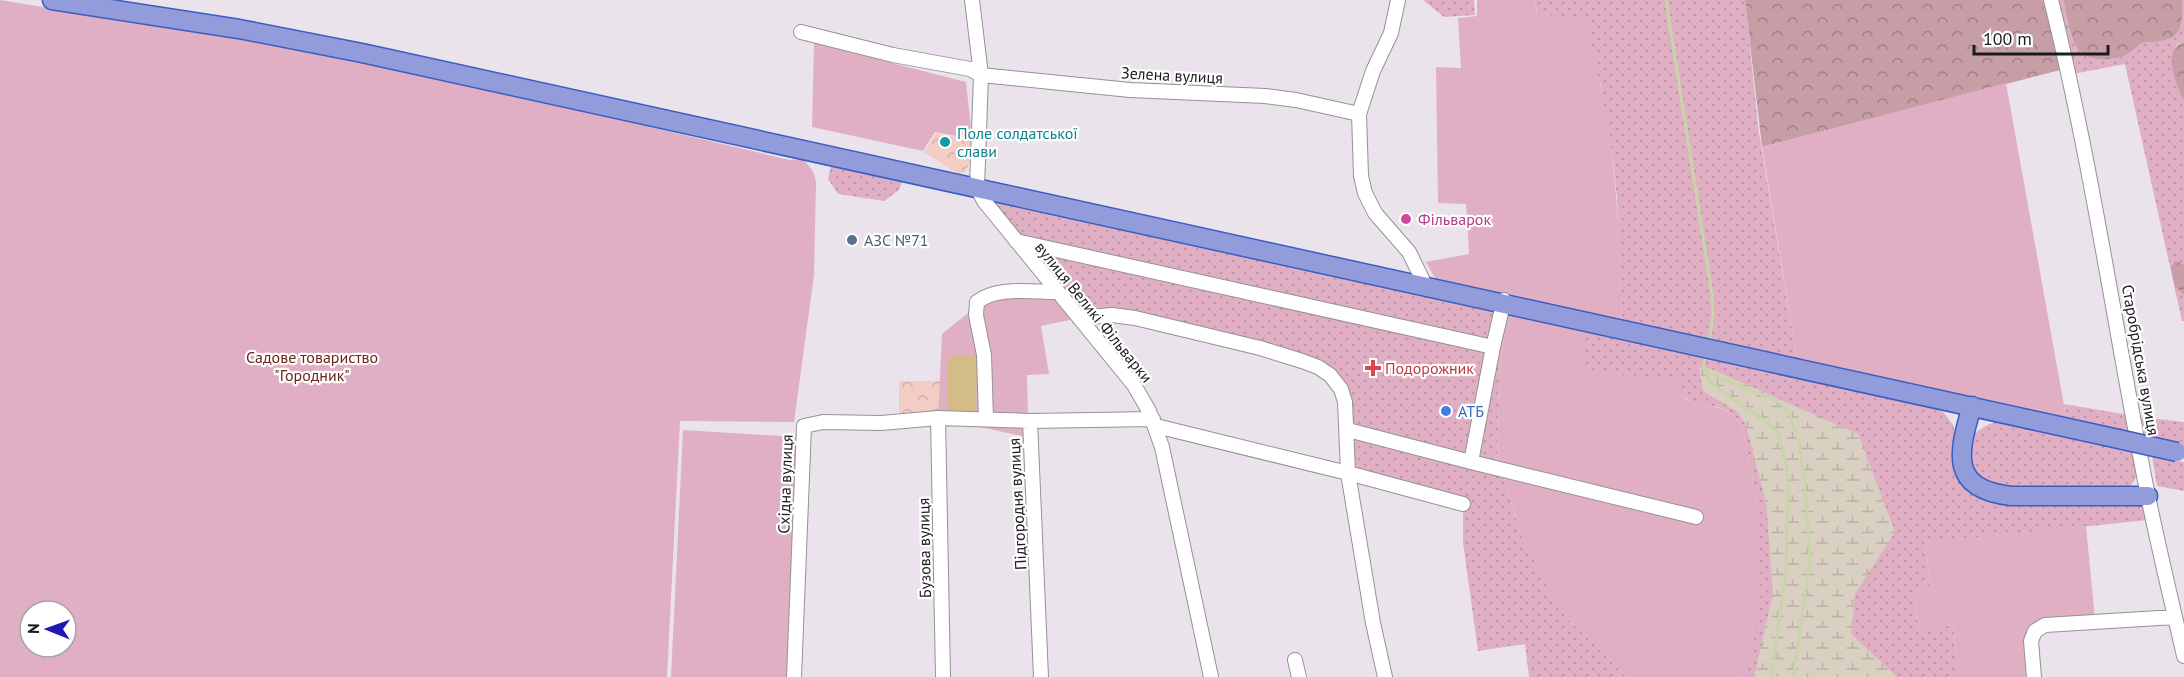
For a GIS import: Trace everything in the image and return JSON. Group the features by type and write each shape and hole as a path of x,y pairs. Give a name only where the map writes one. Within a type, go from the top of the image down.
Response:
{"highway":[{"path":"52,0 239,29 362,53 1426,287 1504,302 1716,352 2181,452"},
{"path":"1972,406 1962,440 1961,458 1968,475 1982,489 2011,496 2148,496"}],"street":[{"path":"972,0 981,75 977,188"},
{"path":"1398,0 1391,33 1373,71 1359,114 1359,152 1365,194 1382,222 1409,252 1426,287"},
{"name":"Старобрідська вулиця","path":"2052,0 2069,69 2105,251 2148,496 2184,656"},
{"name":"Зелена вулиця","path":"801,32 893,55 970,69 981,75 1130,90 1264,96 1296,100 1359,114"},
{"name":"вулиця Великі Фільварки","path":"977,188 984,201 1134,385 1155,423 1189,568 1211,677"},
{"path":"1016,241 1493,346"},
{"path":"986,419 984,355 976,315 977,302 984,296 1000,292 1057,292"},
{"path":"1472,462 1493,346 1504,302"},
{"path":"1079,318 1112,315 1136,318 1260,348 1318,367 1330,375 1341,389 1345,402 1348,430 1348,473 1373,623 1385,677"},
{"name":"Підгородня вулиця","path":"938,418 1030,421 1041,677"},
{"name":"Східна вулиця","path":"794,677 804,426 824,422 881,423 938,418"},
{"name":"Бузова вулиця","path":"938,418 943,677"},
{"path":"1030,421 1155,423 1463,504"},
{"path":"1348,430 1696,518"},
{"path":"2034,677 2031,641 2035,631 2045,625 2175,617"},
{"path":"1295,660 1299,677"}],"green space":[{"name":"Садове товариство \"Городник\"","path":"0,0 362,59 790,160 802,159 807,164 815,176 816,183 814,275 794,422 680,421 667,677 0,677"},
{"path":"1423,0 1474,0 1475,15 1444,17"},
{"path":"1477,0 1535,0 1537,14 1586,18 1611,146 1618,223 1622,321 1436,280 1426,262 1469,254 1466,204 1438,203 1436,67 1461,68 1458,18 1477,16"},
{"path":"1535,0 1745,0 1759,133 1798,364 1622,321 1617,198 1600,82 1537,14"},
{"path":"1745,0 2042,0 2064,69 1762,147"},
{"path":"2042,0 2063,0 2070,32 2079,50 2095,59 2108,59 2126,55 2141,43 2170,39 2179,30 2182,0 2184,0 2184,42 2177,44 2172,57 2174,74 2184,100 2184,264 2175,262 2175,287 2184,295 2184,321 2182,321 2125,64 2073,74 2064,69"},
{"path":"2063,0 2182,0 2181,22 2179,30 2170,39 2141,43 2130,53 2118,58 2095,59 2086,56 2074,42"},
{"path":"2184,42 2184,100 2174,77 2172,59 2177,46"},
{"path":"814,43 966,82 972,139 935,132 923,151 812,127"},
{"path":"2006,83 2067,422 1798,364 1762,147"},
{"path":"936,133 972,140 970,164 960,175 924,152"},
{"path":"831,166 902,182 899,190 884,201 838,194 828,179"},
{"path":"984,201 1508,312 1501,356 1497,453 1520,533 1566,618 1594,643 1626,677 1529,677 1525,644 1478,651 1463,543 1463,504 1348,473 1347,418 1330,375 1135,318 1079,318"},
{"path":"2175,261 2184,264 2184,295 2175,287 2171,267"},
{"path":"1049,283 1079,318 1041,326 1049,374 1027,375 1031,438 938,418 942,334 994,295"},
{"path":"1508,312 1583,329 1583,373 1680,378 1685,399 1725,410 1737,419 1743,428 1758,508 1761,595 1749,667 1743,677 1626,677 1594,643 1566,618 1520,533 1497,453 1501,356"},
{"path":"1583,329 1934,407 1944,413 1954,426 1955,441 1968,484 2144,504 2148,520 1926,543 1930,589 1914,590 1919,630 1953,625 1959,677 1743,677 1749,667 1758,508 1743,428 1737,418 1722,409 1698,404 1684,397 1583,373"},
{"path":"1699,367 1711,369 1858,434 1895,532 1855,594 1851,634 1897,677 1754,677 1773,594 1766,502 1746,425 1738,412 1703,391"},
{"path":"899,381 947,381 947,413 899,413"},
{"path":"2064,404 2129,415 2133,436 2067,422"},
{"path":"2141,417 2184,422 2184,448 2145,438"},
{"path":"1995,422 2133,450 2137,467 2136,476 2127,490 2011,491 1985,484 1968,464 1972,435"},
{"path":"683,430 798,437 789,677 671,677"},
{"path":"2152,456 2184,462 2184,491 2157,486"},
{"path":"2086,526 2095,619 2035,631 2034,677 1959,677 1953,625 1919,630 1914,590 1930,588 1926,543"}],"shaded area":[{"path":"947,355 977,355 976,413 947,413"}],"waterway":[{"path":"1666,0 1712,294 1713,315 1709,342"},
{"path":"1706,354 1703,366 1711,374 1779,402 1788,411 1799,442 1805,484 1810,561 1793,677"},
{"path":"1704,367 1709,381 1778,432 1784,454 1788,476 1786,572 1771,677"}],"place":[{"name":"Поле солдатської слави","path":"945,142"},
{"name":"Фільварок","path":"1406,219"},
{"name":"АЗС №71","path":"852,240"},
{"name":"Подорожник","path":"1373,368"},
{"name":"АТБ","path":"1446,411"}]}
